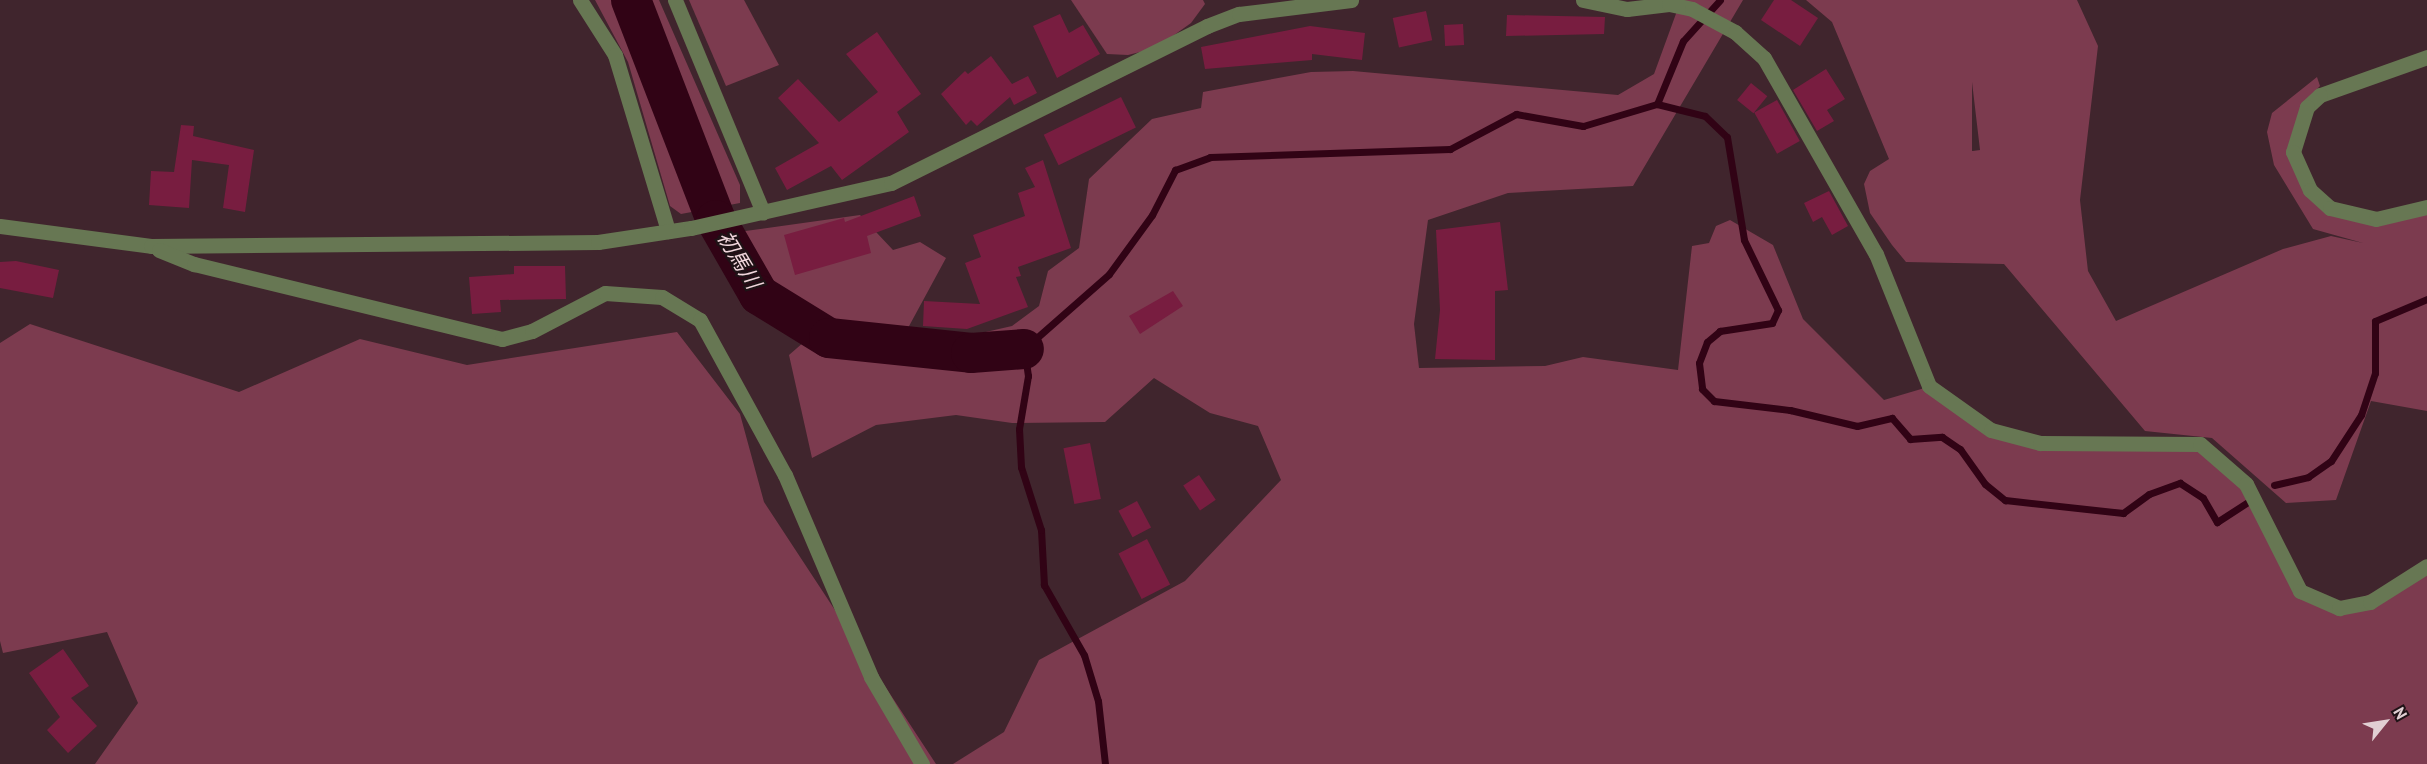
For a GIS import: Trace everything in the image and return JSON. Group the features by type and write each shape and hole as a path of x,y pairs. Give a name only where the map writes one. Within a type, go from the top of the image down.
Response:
{"street":[{"path":"580,0 615,55 668,231"},
{"path":"675,0 763,212"},
{"path":"0,225 151,246 598,242 691,228 891,183 1239,14 1351,0"},
{"path":"1583,0 1627,9 1669,4 1718,22 1764,58 1876,254 1929,386 1991,429 2040,443 2200,444 2246,484 2300,591 2338,608 2370,602 2427,566"},
{"path":"2427,57 2320,95 2307,107 2293,152 2310,190 2330,208 2376,219 2427,207"},
{"path":"151,246 194,264 502,339 532,332 605,293 662,297 700,320 785,475 872,677 922,764"}],"shaded area":[{"path":"595,0 659,0 740,185 740,203 681,214 670,206 628,62"},
{"path":"689,0 744,0 779,65 726,86"},
{"path":"1071,0 1203,0 1205,4 1191,23 1156,48 1128,55 1107,54"},
{"path":"1681,0 1743,0 1633,186 1508,193 1428,220 1414,324 1419,368 1545,366 1583,357 1678,370 1692,246 1709,243 1716,226 1730,220 1773,245 1803,319 1884,400 1928,387 1991,430 2096,445 2200,444 2231,468 2300,591 2338,608 2427,569 2427,764 953,764 1004,732 1039,660 1185,581 1281,480 1258,426 1210,413 1154,378 1105,422 1012,423 956,415 876,425 812,458 789,355 827,322 946,341 1012,326 1039,306 1048,271 1079,248 1089,179 1152,119 1201,108 1203,92 1311,72 1353,71 1618,95 1654,74"},
{"path":"1806,0 2077,0 2098,46 2080,200 2088,271 2116,321 2283,249 2331,236 2363,243 2313,229 2274,165 2267,132 2272,113 2317,77 2320,86 2304,102 2291,151 2327,207 2376,219 2427,207 2427,411 2371,401 2336,500 2286,503 2212,438 2145,431 2004,264 1906,262 1892,245 1870,213 1864,184 1870,171 1889,159 1832,22","holes":["1972,82 1980,150 1972,151"]},
{"path":"860,215 893,250 920,242 946,258 908,328 786,316 738,232"},
{"path":"30,324 239,392 360,339 467,365 677,332 740,414 764,502 936,764 95,764 138,703 107,632 3,653 0,641 0,343"}],"building":[{"path":"1774,0 1791,0 1818,18 1800,46 1761,20"},
{"path":"1426,11 1432,40 1399,47 1393,18"},
{"path":"1060,14 1069,33 1083,25 1100,54 1057,78 1033,26"},
{"path":"1507,15 1605,17 1604,34 1506,36"},
{"path":"1463,24 1464,45 1445,46 1444,25"},
{"path":"1310,26 1365,33 1362,60 1312,54 1312,60 1205,69 1201,47"},
{"path":"877,32 921,94 897,112 909,132 842,180 831,166 787,190 775,168 819,143 778,98 798,79 839,122 878,92 846,54"},
{"path":"991,56 1012,84 1028,76 1037,93 1014,105 1010,97 977,126 971,120 966,125 941,94 965,71 968,74"},
{"path":"1826,69 1845,99 1827,110 1834,121 1817,131 1793,90"},
{"path":"1751,83 1767,96 1753,113 1737,100"},
{"path":"1121,97 1136,128 1059,165 1044,135"},
{"path":"1777,100 1800,141 1777,154 1754,113"},
{"path":"181,125 194,126 193,136 254,150 245,212 223,208 229,165 192,160 189,208 149,205 151,171 174,172"},
{"path":"1043,160 1071,248 1018,267 1021,276 1016,277 1028,307 967,329 923,326 924,301 980,304 965,263 981,257 973,235 1025,216 1018,193 1035,187 1025,168"},
{"path":"1829,191 1848,226 1832,235 1822,217 1813,222 1804,203"},
{"path":"914,196 921,216 867,236 871,253 795,275 784,235 844,218 845,222"},
{"path":"1500,222 1508,290 1495,291 1495,360 1435,359 1440,310 1436,230"},
{"path":"16,261 59,270 53,298 0,288 0,262"},
{"path":"514,266 565,266 566,299 500,300 501,312 472,314 469,277 514,274"},
{"path":"1173,291 1183,306 1140,334 1129,316"},
{"path":"1090,443 1101,499 1074,504 1063,448"},
{"path":"1199,475 1216,500 1200,510 1183,486"},
{"path":"1137,501 1151,527 1133,537 1118,511"},
{"path":"1147,539 1170,584 1142,599 1118,554"},
{"path":"63,649 89,686 71,698 97,726 68,753 47,730 60,717 29,673"}],"waterway":[{"name":"初馬川","path":"631,0 716,220 759,295 829,338 971,353 1024,349"},
{"path":"1657,104 1683,41 1720,0"},
{"path":"1105,764 1098,701 1084,655 1044,585 1041,530 1021,467 1019,429 1028,376 1024,349 1109,274 1152,215 1175,170 1210,157 1450,149 1516,114 1583,126 1657,104 1705,116 1727,137 1744,240 1778,310 1772,323 1720,331 1707,342 1699,363 1702,389 1714,401 1790,410 1857,426 1892,418 1910,439 1942,437 1960,449 1985,484 2005,500 2123,513 2149,494 2180,483 2203,498 2217,522 2248,502"},
{"path":"2274,485 2308,477 2331,461 2361,415 2375,373 2375,321 2427,299"}]}
